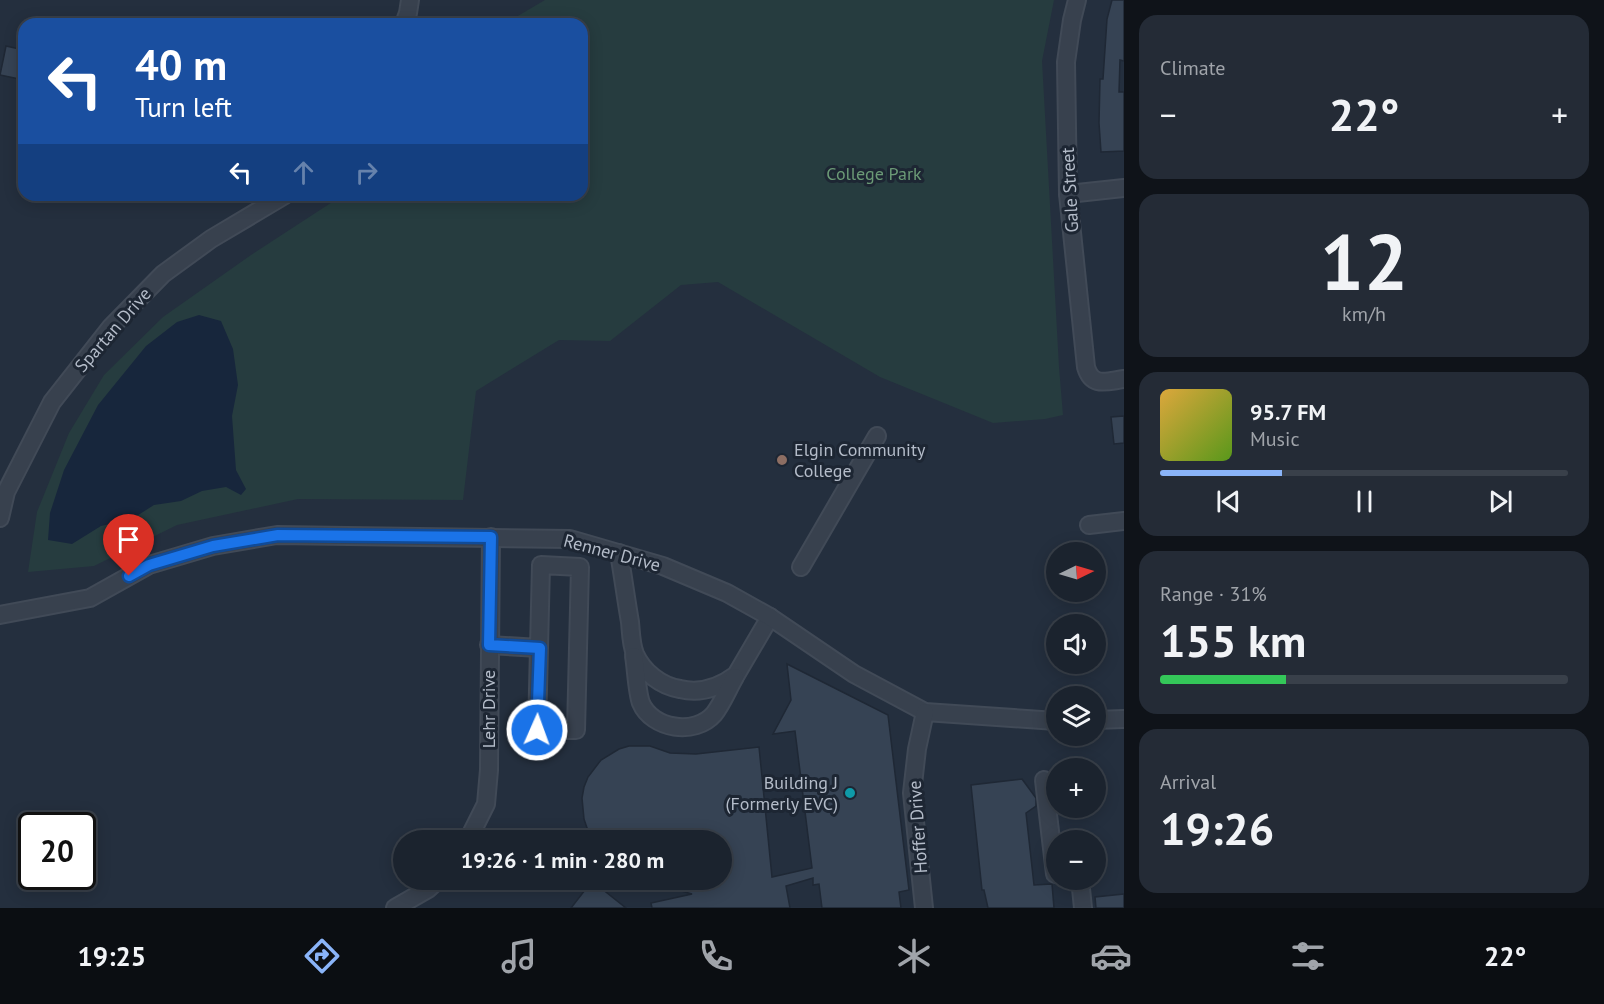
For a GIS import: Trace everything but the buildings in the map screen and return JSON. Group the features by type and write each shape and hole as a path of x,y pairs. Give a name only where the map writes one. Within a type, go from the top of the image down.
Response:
{"street":[{"path":"406,18 411,0"},
{"name":"Gale Street","path":"1077,0 1066,62 1068,194 1086,367 1088,374 1098,382 1124,380"},
{"path":"1068,194 1124,188"},
{"name":"Spartan Drive","path":"0,518 6,492 52,402 111,327 163,274 210,239 275,201"},
{"path":"801,567 877,436"},
{"path":"1089,525 1124,521"},
{"name":"Renner Drive","path":"0,615 90,598 149,565 213,546 278,535 570,539 663,566 727,593 770,616 854,674 925,712 1046,720"},
{"name":"Lehr Drive","path":"473,830 486,804 489,770 491,537"},
{"path":"619,554 641,702 658,721 674,727 691,726 713,715 770,616"},
{"path":"541,565 580,567 576,730 537,730 540,648 541,565"},
{"path":"489,645 540,648"},
{"path":"634,652 646,671 664,684 675,688 707,690 736,675"},
{"name":"Hoffer Drive","path":"924,908 912,793 917,749 925,712"},
{"path":"1106,720 1124,719"},
{"path":"1044,780 1049,830"},
{"path":"395,908 426,890"},
{"path":"1081,890 1083,908"}],"green space":[{"name":"College Park","path":"545,0 1054,0 1042,61 1063,415 1045,419 993,423 880,377 718,282 681,285 610,341 559,340 476,391 463,500 298,499 177,525 94,566 28,572 37,512 69,433 104,375 163,317 251,255 334,201 588,201 588,18 514,18"}],"water":[{"path":"199,315 221,321 233,349 238,385 232,416 236,470 246,489 241,495 226,487 202,491 181,501 154,505 132,519 101,526 72,544 48,540 50,513 64,470 98,405 146,346 177,322"}],"place":[{"name":"Elgin Community College","path":"782,460"},
{"name":"Building J (Formerly EVC)","path":"850,793"}],"route":[{"path":"129,576 149,565 213,546 278,535 491,537 489,645 540,648 537,730"}]}
